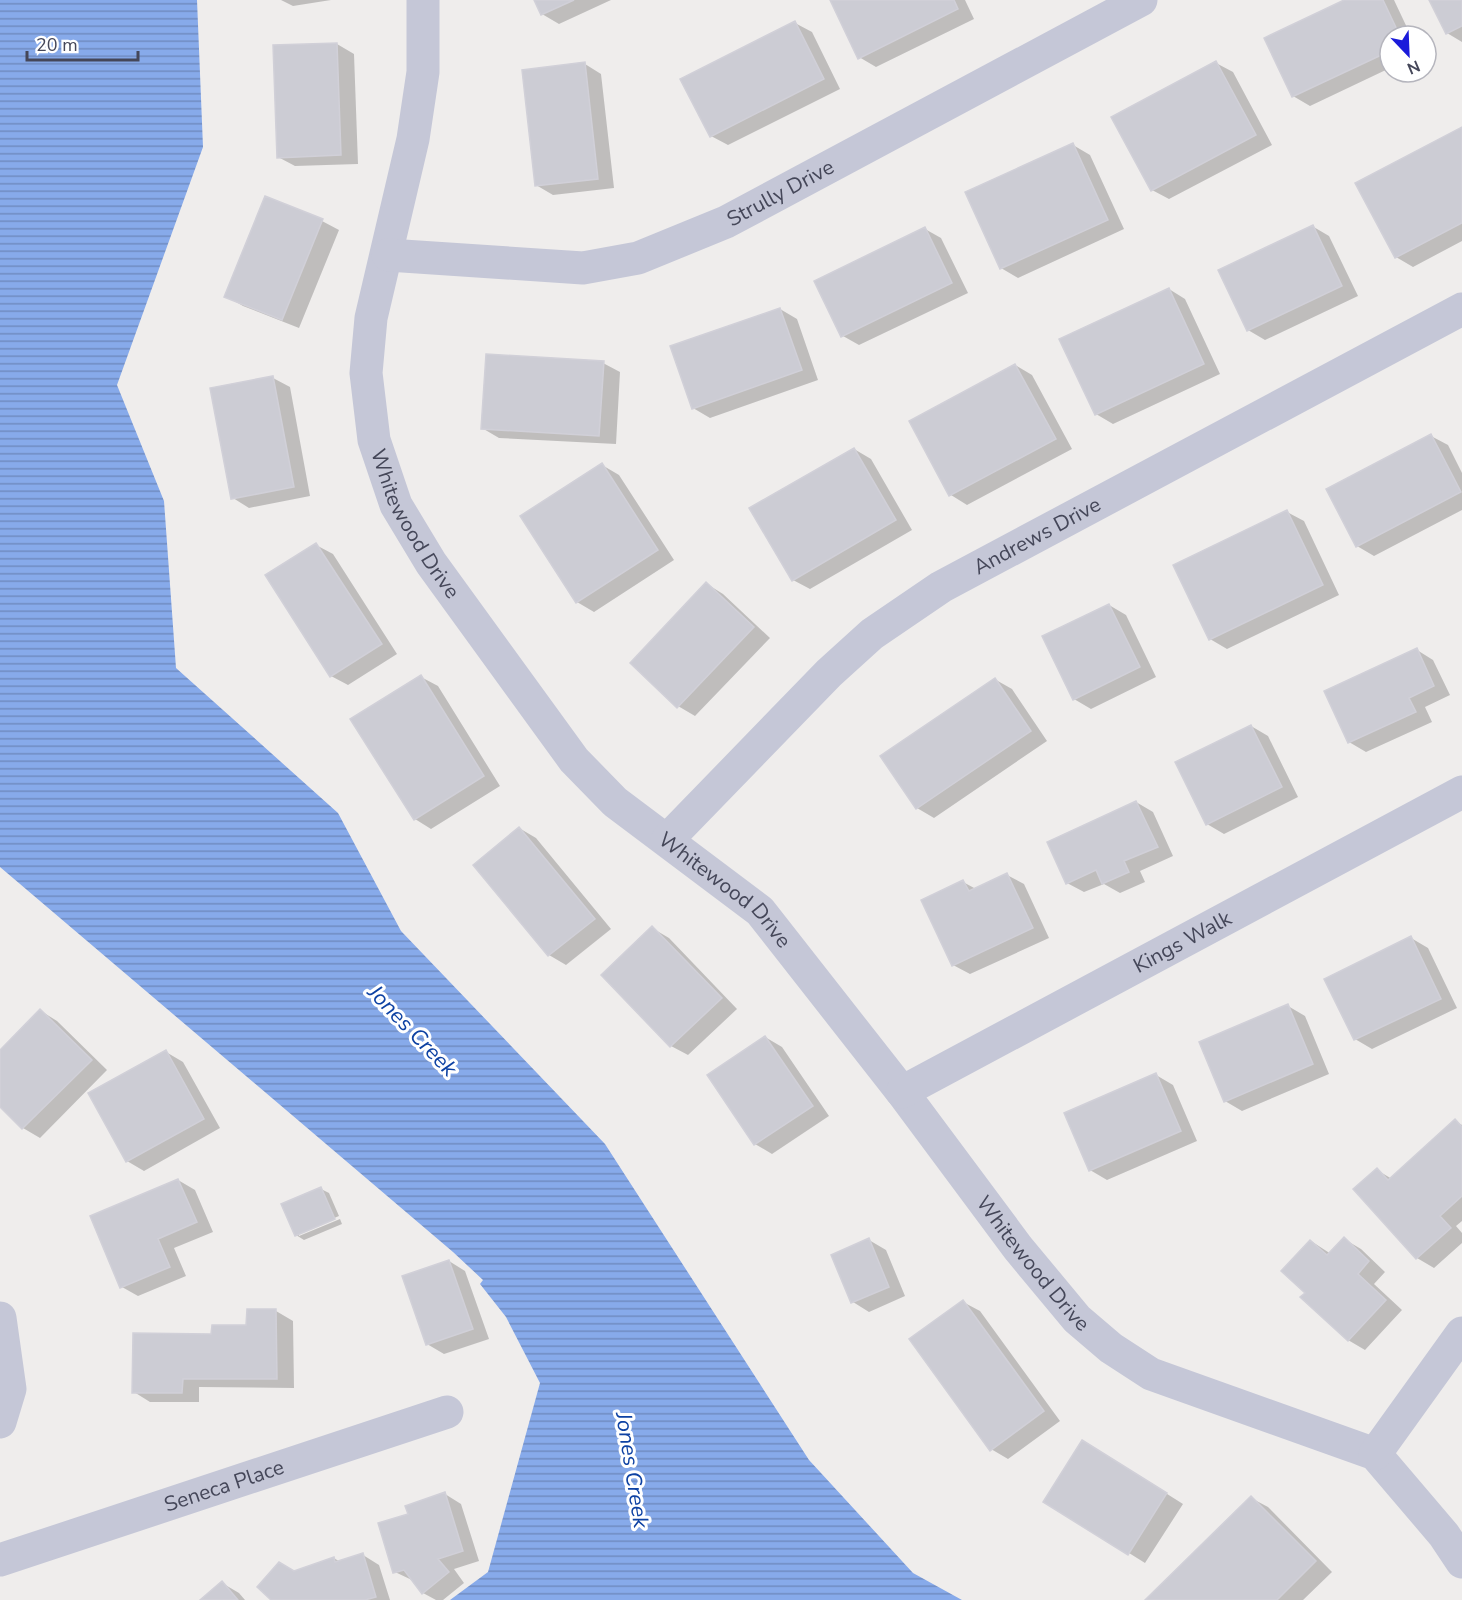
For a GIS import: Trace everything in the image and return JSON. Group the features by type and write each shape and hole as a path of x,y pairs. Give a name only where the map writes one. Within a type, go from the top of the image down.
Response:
{"street":[{"name":"Whitewood Drive","path":"423,0 423,72 420,94 413,139 388,255 371,318 366,373 374,440 396,505 431,563 574,760 615,802 760,911 902,1092 1018,1248 1077,1319 1111,1348 1151,1374 1375,1454 1444,1534 1462,1562"},
{"name":"Strully Drive","path":"388,255 583,268 638,258 726,222 1141,0"},
{"name":"Andrews Drive","path":"667,840 829,673 872,634 941,587 1462,309"},
{"name":"Kings Walk","path":"902,1092 1462,792"},
{"path":"0,1318 5,1390 0,1422"},
{"path":"1375,1454 1462,1334"},
{"name":"Seneca Place","path":"0,1560 447,1412"}],"water":[{"name":"Jones Creek","path":"0,0 197,0 203,147 117,385 164,501 176,668 338,813 401,931 605,1144 809,1460 913,1573 962,1600 450,1600 488,1572 540,1383 506,1317 480,1284 483,1280 453,1252 0,867"}],"building":[{"path":"534,0 574,0 541,15"},
{"path":"830,0 954,0 958,9 858,59"},
{"path":"1344,0 1383,0 1394,24 1378,24 1378,57 1292,97 1264,38"},
{"path":"1429,0 1462,0 1462,26 1446,34"},
{"path":"795,21 824,79 710,137 680,79"},
{"path":"337,43 341,155 277,158 273,45"},
{"path":"1216,61 1256,135 1151,191 1111,117"},
{"path":"585,62 598,179 535,186 522,70"},
{"path":"1462,127 1462,223 1395,258 1355,183"},
{"path":"1073,143 1108,220 1000,269 965,192"},
{"path":"265,196 323,219 282,320 224,297"},
{"path":"1313,225 1342,286 1247,331 1218,270"},
{"path":"925,227 952,283 841,337 814,281"},
{"path":"1169,288 1204,364 1095,415 1059,339"},
{"path":"780,308 802,370 692,409 670,346"},
{"path":"486,354 604,361 599,436 481,429"},
{"path":"1015,364 1056,439 949,496 909,421"},
{"path":"273,376 294,487 231,499 210,388"},
{"path":"1431,434 1461,492 1356,547 1326,489"},
{"path":"854,448 896,520 792,581 749,508"},
{"path":"602,463 658,550 576,603 520,516"},
{"path":"1287,510 1323,585 1209,640 1173,565"},
{"path":"316,543 382,644 330,677 265,575"},
{"path":"706,582 754,627 677,708 630,663"},
{"path":"1109,604 1140,667 1073,700 1042,636"},
{"path":"1417,648 1434,686 1409,698 1416,712 1348,743 1324,691"},
{"path":"421,675 484,776 414,820 350,719"},
{"path":"995,678 1031,731 916,809 880,756"},
{"path":"1251,725 1282,787 1206,825 1175,762"},
{"path":"1136,801 1158,847 1124,861 1129,872 1102,884 1096,870 1066,884 1047,842"},
{"path":"519,827 595,919 548,956 473,865"},
{"path":"1007,873 1033,928 952,966 921,900 963,880 969,891"},
{"path":"652,926 722,998 670,1047 601,975"},
{"path":"1411,936 1441,999 1354,1040 1324,979"},
{"path":"1288,1004 1313,1064 1224,1102 1199,1042"},
{"path":"40,1009 92,1060 22,1129 0,1107 0,1050"},
{"path":"765,1036 813,1106 754,1145 707,1075"},
{"path":"166,1050 204,1119 126,1162 88,1093"},
{"path":"1156,1073 1181,1131 1089,1171 1064,1113"},
{"path":"1455,1119 1462,1127 1462,1196 1440,1216 1451,1228 1416,1259 1353,1189 1377,1168 1388,1180"},
{"path":"178,1179 197,1222 158,1239 170,1267 120,1288 90,1216"},
{"path":"321,1187 335,1219 295,1236 281,1204"},
{"path":"1344,1237 1369,1261 1358,1274 1386,1300 1348,1341 1300,1297 1305,1293 1281,1271 1310,1240 1327,1255"},
{"path":"869,1238 889,1287 851,1303 831,1255"},
{"path":"449,1260 473,1329 426,1345 402,1276"},
{"path":"963,1300 1044,1411 990,1451 909,1339"},
{"path":"247,1309 276,1309 277,1379 183,1379 182,1393 132,1393 133,1333 211,1334 212,1325 246,1325"},
{"path":"1082,1440 1167,1493 1128,1555 1043,1502"},
{"path":"445,1492 463,1551 438,1559 449,1572 422,1594 404,1570 393,1573 378,1523 408,1514 405,1506"},
{"path":"1251,1496 1316,1561 1277,1600 1145,1600"},
{"path":"363,1553 376,1597 365,1600 271,1600 257,1587 279,1562 294,1571 334,1557 335,1562"},
{"path":"222,1581 238,1600 200,1600"}]}
